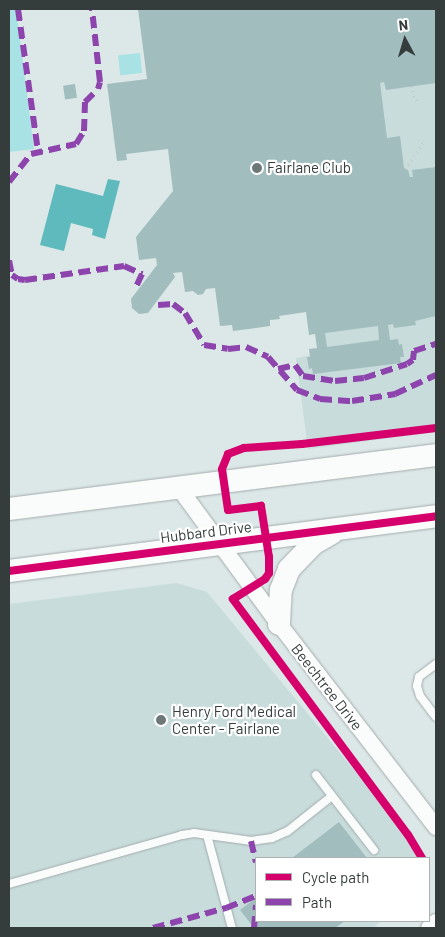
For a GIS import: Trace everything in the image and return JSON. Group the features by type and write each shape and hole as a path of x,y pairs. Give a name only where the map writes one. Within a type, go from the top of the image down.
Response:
{"street":[{"path":"9,509 436,455"},
{"name":"Hubbard Drive","path":"180,488 222,544"},
{"name":"Hubbard Drive","path":"9,570 436,516"},
{"path":"279,624 281,590 289,569 313,544 344,528"},
{"name":"Beechtree Drive","path":"222,544 279,624 436,827"},
{"path":"429,928 436,922"}],"lane":[{"path":"436,664 419,676 417,686 420,696 436,717"},
{"path":"316,775 374,850"},
{"path":"9,884 182,835 207,835 251,841 272,838 288,831 332,796"},
{"path":"207,835 232,928"}],"path":[{"path":"412,86 413,96 419,103"},
{"path":"406,169 423,143"}],"shaded area":[{"path":"9,9 16,9 34,149 9,152"},
{"path":"323,9 436,9 436,432 308,449 296,358 318,354 295,182 345,175"},
{"path":"140,53 142,73 120,75 118,55"},
{"path":"108,179 120,181 105,239 92,235 93,229 71,223 64,251 40,245 56,184 103,196"},
{"name":"Henry Ford Medical Center - Fairlane","path":"177,583 207,592 426,857 255,857 255,922 380,922 373,928 9,928 9,604"}],"building":[{"path":"138,9 436,9 436,83 386,90 384,82 380,83 387,138 400,136 404,168 408,170 410,177 413,177 412,170 436,167 436,316 415,321 416,325 394,328 393,324 388,325 390,340 398,339 399,345 402,344 404,357 400,357 401,363 313,374 312,368 309,369 307,357 310,357 309,349 317,348 315,334 309,335 306,312 279,316 280,319 270,320 270,326 233,331 232,325 220,326 215,288 206,289 203,294 198,295 193,291 185,292 182,272 173,273 175,277 148,313 139,314 132,308 131,299 157,265 156,258 139,260 136,237 173,191 168,149 126,154 127,160 117,161 107,84 147,79","holes":["378,326 379,340 327,347 325,333"]},
{"path":"75,84 77,98 65,100 63,86"},
{"path":"339,822 366,857 293,857"},
{"path":"255,899 255,922 344,922 335,928 254,928 240,910"}],"marked path":[{"path":"18,9 38,152"},
{"path":"9,182 31,154 76,144 84,131 85,102 98,89 100,82 92,9"},
{"path":"9,260 12,275 18,279 25,280 124,266 142,274 136,287"},
{"path":"158,305 173,304 185,313 204,345 228,349 246,347 268,357 297,390 320,399 352,401 395,394 436,375"},
{"path":"278,369 295,365 303,376 335,381 364,378 407,364 413,360 414,351 436,344"},
{"path":"251,841 255,858"},
{"path":"153,928 226,908 255,896"},
{"path":"254,928 255,916"}],"cycle path":[{"path":"421,857 408,835 233,599 265,579 269,573 269,557 261,506 228,510 222,469 228,454 244,448 302,444 436,428"},
{"path":"9,571 436,516"}],"place":[{"name":"Fairlane Club","path":"257,168"},
{"name":"Henry Ford Medical Center - Fairlane","path":"161,720"}]}
